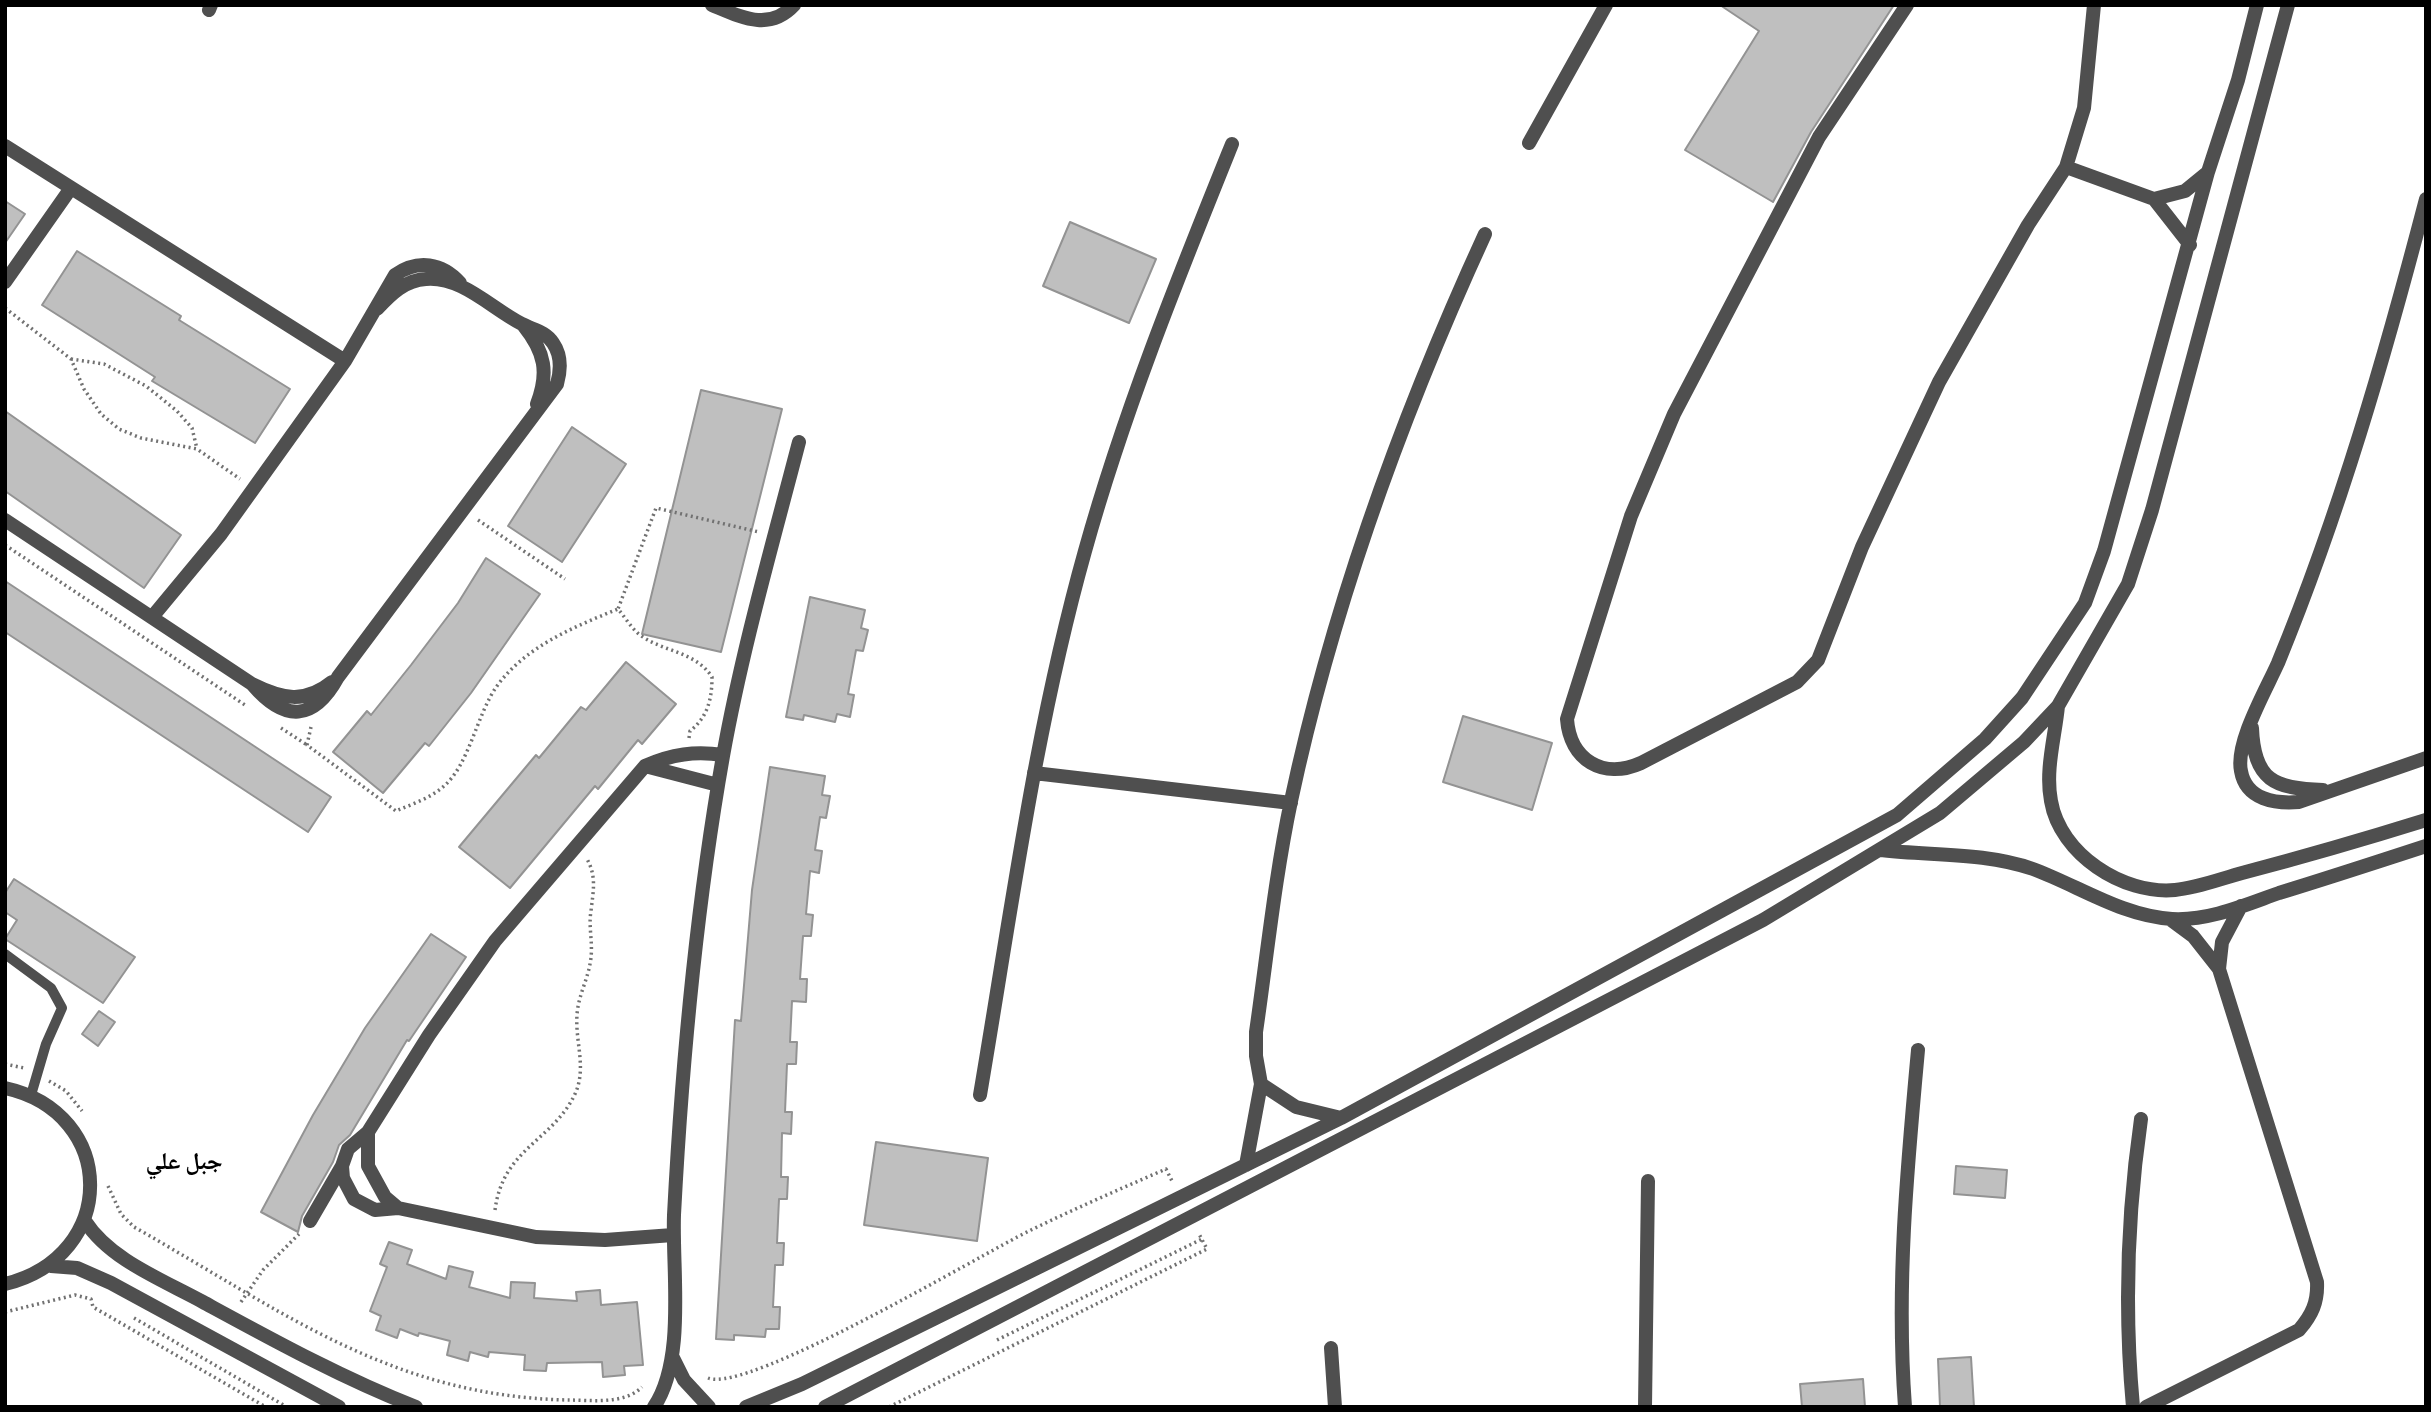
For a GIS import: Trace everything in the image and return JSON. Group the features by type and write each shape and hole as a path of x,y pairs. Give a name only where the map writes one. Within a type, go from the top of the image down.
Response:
{"street":[{"path":"712,5 749,20 765,21 780,17 794,5"},
{"path":"1530,143 1606,5"},
{"path":"1907,5 1819,137 1674,414 1631,516 1567,719 1574,748 1584,760 1597,768 1612,771 1627,769 1797,682 1808,672 1824,647 1861,547 1939,382 2028,225 2066,167 2084,108 2094,5"},
{"path":"746,1407 802,1384 1179,1195 1341,1118 1888,821 1985,739 2022,698 2085,603 2122,497 2208,172 2238,80 2257,5"},
{"path":"824,1407 1763,920 1940,813 2024,742 2058,706 2128,584 2156,496 2288,5"},
{"path":"981,1095 1034,773 1058,658 1116,447 1151,343 1232,144"},
{"path":"5,146 345,361"},
{"path":"2066,167 2154,200 2190,245"},
{"path":"2154,200 2185,191 2208,172"},
{"path":"5,282 71,188"},
{"path":"2426,199 2385,356 2306,586 2241,748 2240,771 2246,786 2262,799 2282,803 2300,802 2426,758"},
{"path":"1246,1165 1261,1084 1256,1056 1256,1032 1291,803 1329,645 1361,540 1398,436 1439,334 1485,234"},
{"path":"5,520 252,684 282,697 304,698 322,690 338,677 465,511 532,415 544,385 544,361 536,341 524,325 465,289 435,279 415,281 397,289 377,309 345,361 253,489 153,616"},
{"path":"653,1407 667,1381 673,1358 673,1235 681,1082 691,979 718,785 742,662 800,442"},
{"path":"2058,706 2049,784 2051,804 2058,823 2073,847 2090,862 2130,884 2175,890 2426,820"},
{"path":"2252,726 2257,763 2272,781 2295,790 2331,790"},
{"path":"310,1222 353,1142 368,1132 429,1034 495,940 645,766 664,758 688,753 723,755"},
{"path":"645,766 718,785"},
{"path":"1034,773 1291,803"},
{"path":"1881,850 1926,856 1961,855 2003,862 2031,869 2108,903 2170,919 2214,915 2426,846"},
{"path":"2220,969 2222,942 2241,906"},
{"path":"2146,1407 2300,1330 2308,1320 2318,1295 2317,1282 2220,969 2198,941 2170,919"},
{"path":"1905,1407 1900,1308 1902,1221 1918,1050"},
{"path":"1261,1084 1296,1107 1341,1118"},
{"path":"5,1088 31,1095 62,1116 83,1147 91,1184 85,1221 71,1246 51,1266 29,1278 5,1284"},
{"path":"2133,1407 2127,1340 2126,1265 2130,1191 2141,1119"},
{"path":"368,1132 368,1166 384,1197 398,1208"},
{"path":"342,1166 347,1189 363,1206 387,1210 398,1208 536,1237 605,1240 673,1235"},
{"path":"1645,1407 1648,1181"},
{"path":"85,1221 92,1232 114,1252 319,1365 416,1407"},
{"path":"51,1266 76,1268 111,1283 339,1407"},
{"path":"1331,1348 1335,1407"},
{"path":"673,1358 684,1380 709,1407"}],"lane":[{"path":"5,954 51,989 62,1008 31,1095"}],"path":[{"path":"5,308 71,359 84,389 101,414 119,429 141,438 197,449 253,489"},
{"path":"71,359 104,364 146,386 177,411 192,428 197,449"},
{"path":"274,723 396,811 445,786 456,772 484,707 513,667 564,632 618,608 656,508 775,536"},
{"path":"465,511 565,579"},
{"path":"5,545 251,708"},
{"path":"618,608 642,636 689,657 712,677 711,701 697,726 690,731 688,753"},
{"path":"307,745 312,724"},
{"path":"493,1226 496,1203 509,1171 536,1137 558,1120 579,1083 581,1058 577,1018 590,963 593,939 590,912 595,895 592,869 578,844"},
{"path":"5,1064 37,1074 66,1091 86,1117"},
{"path":"684,1380 696,1373 718,1382 757,1369 890,1308 1028,1231 1166,1169 1179,1195"},
{"path":"106,1174 121,1214 134,1227 355,1353 441,1384 534,1399 613,1399 632,1396 649,1376 667,1381"},
{"path":"889,1407 1208,1249 1190,1219"},
{"path":"232,1318 264,1270 310,1222"},
{"path":"992,1343 1202,1239"},
{"path":"5,1312 75,1295 94,1298 93,1307 266,1407"},
{"path":"130,1316 287,1407"}],"building":[{"path":"1720,5 1894,5 1811,132 1773,202 1685,150 1759,31"},
{"path":"5,201 25,214 5,243"},
{"path":"1070,222 1156,259 1129,323 1043,286"},
{"path":"77,251 181,316 179,320 290,389 255,443 152,381 155,377 42,305"},
{"path":"701,390 782,409 721,652 642,634"},
{"path":"5,411 181,535 144,588 5,491"},
{"path":"572,427 626,464 562,562 508,526"},
{"path":"486,558 540,594 471,693 429,746 425,743 383,793 333,752 367,711 371,715 411,665 458,603"},
{"path":"5,581 331,797 308,832 5,632"},
{"path":"810,597 865,610 861,628 868,630 863,651 856,650 848,694 854,695 850,717 837,714 835,722 804,715 803,720 786,717"},
{"path":"626,662 676,704 642,744 638,740 598,789 595,786 510,888 459,847 536,755 539,758 581,707 586,710"},
{"path":"1463,716 1552,743 1532,810 1443,782"},
{"path":"770,767 825,776 822,795 830,796 826,818 820,817 815,850 822,851 819,873 810,871 806,914 813,915 811,936 803,936 800,979 807,979 806,1002 792,1001 790,1042 797,1042 796,1064 787,1064 785,1112 792,1112 791,1134 782,1133 781,1177 788,1177 787,1199 779,1199 777,1243 784,1243 783,1265 775,1265 773,1307 780,1307 779,1329 766,1329 765,1337 734,1335 734,1340 716,1339 735,1020 741,1021 752,890"},
{"path":"14,879 135,957 103,1003 5,939 17,920 5,912 5,893"},
{"path":"431,934 466,957 409,1041 407,1040 350,1135 339,1145 333,1162 302,1216 298,1232 261,1212 313,1115 365,1028"},
{"path":"99,1011 115,1022 98,1046 82,1034"},
{"path":"876,1142 988,1158 977,1241 864,1225"},
{"path":"1956,1166 2007,1170 2005,1198 1954,1194"},
{"path":"389,1242 412,1250 407,1264 446,1279 449,1266 473,1272 469,1287 510,1298 511,1282 535,1283 534,1298 577,1301 576,1292 600,1290 601,1305 637,1302 643,1365 624,1366 625,1375 603,1377 602,1362 547,1363 546,1371 524,1370 525,1355 489,1352 488,1357 470,1352 468,1361 447,1355 450,1341 419,1333 418,1336 400,1329 397,1338 376,1330 381,1316 370,1311 387,1267 380,1264"},
{"path":"1971,1357 1974,1407 1940,1407 1938,1359"},
{"path":"1863,1379 1865,1407 1802,1407 1800,1384"}],"district":[{"name":"جبل علي","path":"184,1162"}]}
